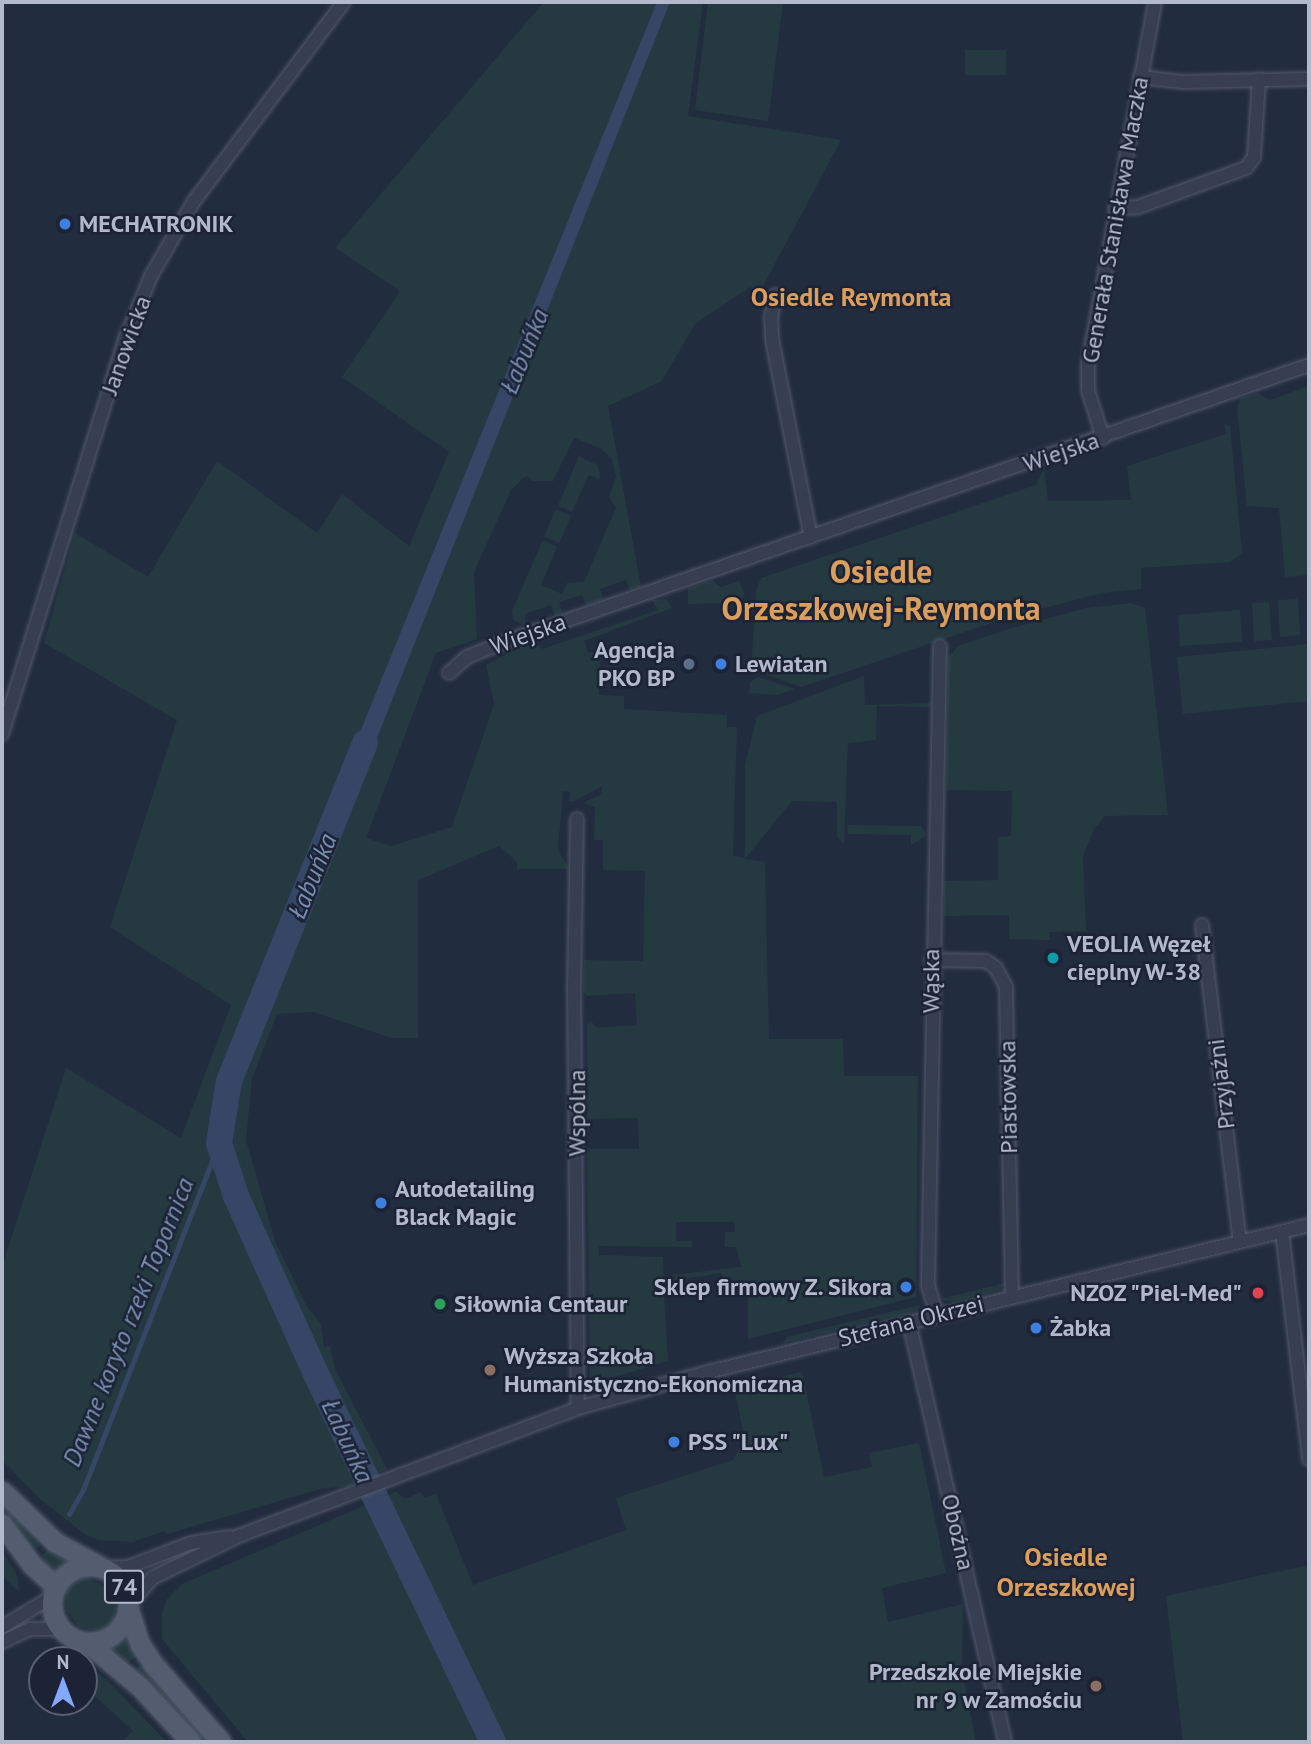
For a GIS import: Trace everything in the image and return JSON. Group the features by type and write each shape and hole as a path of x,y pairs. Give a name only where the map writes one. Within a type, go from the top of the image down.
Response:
{"main road":[{"name":"74","path":"2,1491 55,1542 101,1567 121,1582 140,1644 153,1664 221,1742"},
{"path":"2,1524 53,1592 52,1614 60,1629 86,1643 140,1686 191,1742"},
{"name":"74","path":"53,1592 69,1571 101,1567"},
{"name":"74","path":"86,1643 111,1636 123,1624 128,1607"}],"street":[{"name":"Janowicka","path":"2,734 127,337 158,262 194,201 344,2"},
{"name":"Generała Stanisława Maczka","path":"1103,438 1087,372 1115,208 1155,2"},
{"path":"1140,77 1174,82 1309,79"},
{"path":"1115,208 1138,207 1246,168 1254,157 1259,79"},
{"path":"776,295 771,330 811,537"},
{"name":"Wiejska","path":"449,673 467,657 507,641 1309,365"},
{"name":"Wąska","path":"937,1315 928,1286 931,960 940,646"},
{"name":"Wspólna","path":"578,819 574,984 578,1408"},
{"name":"Przyjaźni","path":"1202,925 1240,1242"},
{"name":"Piastowska","path":"931,960 986,961 996,968 1006,987 1012,1296"},
{"name":"Stefana Okrzei","path":"128,1607 152,1578 241,1535 353,1496 578,1408 1012,1296 1309,1225"},
{"path":"1282,1232 1309,1459"},
{"name":"Oboźna","path":"909,1322 1005,1742"},
{"name":"Stefana Okrzei","path":"101,1567 128,1567 191,1543 241,1535"},
{"path":"2,1627 53,1592"},
{"path":"2,1642 30,1629 60,1629"}],"green space":[{"path":"544,2 703,2 688,116 841,140 762,288 757,291 750,287 695,324 662,381 608,406 641,587 630,590 626,580 600,589 603,599 586,605 582,595 559,602 563,613 555,616 551,605 525,614 526,626 513,620 512,611 543,540 557,547 541,585 562,594 567,583 584,582 616,508 609,497 616,477 612,459 600,448 574,438 553,481 533,481 526,476 511,490 474,572 477,639 436,653 366,838 391,846 452,827 494,704 486,665 533,640 542,649 658,610 652,600 667,599 672,608 584,641 588,653 600,650 599,695 624,696 624,709 727,715 727,727 737,727 733,856 745,858 745,764 757,716 864,676 865,705 931,703 932,707 877,706 876,740 848,743 844,843 837,836 837,802 792,801 745,859 765,862 769,1039 843,1039 844,1076 918,1076 916,1297 748,1339 748,1297 724,1298 721,1273 672,1281 672,1275 741,1267 736,1247 725,1247 725,1232 735,1232 735,1222 676,1222 676,1241 692,1241 692,1247 599,1246 599,1255 663,1257 664,1290 654,1290 653,1296 664,1296 668,1361 597,1382 590,1379 587,1149 639,1149 638,1118 587,1119 587,1024 591,1021 597,1028 637,1025 635,993 587,996 583,991 584,960 643,961 645,871 603,870 603,840 594,840 595,807 583,803 601,794 602,786 569,802 570,792 563,791 558,850 569,869 517,869 517,862 499,846 418,880 418,1038 392,1038 313,1012 277,1014 252,1079 246,1140 275,1241 307,1307 321,1324 324,1347 330,1346 335,1369 387,1469 348,1486 320,1489 167,1534 165,1531 132,1542 99,1540 86,1535 40,1499 2,1460 2,1267 66,1068 181,1138 231,1005 110,927 177,720 44,643 75,533 148,577 217,461 317,533 342,494 409,546 449,452 342,377 400,291 335,248"},
{"path":"708,2 783,2 768,121 695,110"},
{"path":"965,50 1006,50 1006,75 965,75"},
{"path":"1309,386 1309,575 1285,577 1279,508 1247,506 1237,407 1241,398 1258,393 1270,400"},
{"path":"1225,425 1230,426 1242,553 1230,562 1141,568 1141,589 1102,593 1009,617 801,687 751,669 756,591 761,578 1036,485 1044,468 1048,501 1131,500 1127,466 1226,434"},
{"path":"579,456 597,465 600,474 599,479 589,475 572,512 558,506"},
{"path":"556,509 571,516 559,543 544,536"},
{"path":"712,580 721,587 739,581 745,595 737,603 688,604 688,588"},
{"path":"1298,599 1300,635 1280,637 1278,600"},
{"path":"1269,602 1272,640 1254,641 1252,603"},
{"path":"1131,603 1145,608 1168,815 1105,816 1094,829 1083,856 1086,931 1050,932 1050,940 1009,939 1009,915 944,916 944,881 998,880 998,837 1011,836 1012,791 946,790 948,658 958,646 1012,628 1086,608"},
{"path":"1240,610 1242,642 1180,646 1178,615"},
{"path":"1309,644 1309,701 1183,714 1177,657"},
{"path":"758,677 795,689 777,695 749,693 750,682"},
{"path":"847,825 921,826 927,835 911,845 911,835 848,834"},
{"path":"1005,1283 1000,1290 954,1302 940,1299"},
{"path":"920,1305 917,1311 784,1343 786,1337"},
{"path":"802,1372 824,1477 872,1467 869,1453 919,1443 946,1573 882,1588 888,1622 963,1604 962,1672 976,1742 248,1742 162,1639 162,1612 167,1599 182,1584 396,1492 406,1499 421,1492 425,1498 436,1494 473,1585 626,1530 616,1498 733,1460 745,1439 734,1388"},
{"path":"2,1504 42,1543 33,1552 2,1512"},
{"path":"49,1549 67,1562 52,1577 38,1559"},
{"path":"2,1550 17,1575 19,1592 2,1575"},
{"path":"1309,1565 1309,1742 1183,1742 1166,1596"},
{"path":"85,1576 106,1587 116,1605 114,1621 102,1631 79,1627 66,1610 66,1584"},
{"path":"123,1636 137,1656 128,1663 110,1647"},
{"path":"143,1664 163,1691 210,1742 203,1742 135,1669"},
{"path":"98,1674 167,1742 121,1742 133,1731 98,1699"}],"water":[{"path":"657,2 670,2 371,753 358,779 343,774"}],"waterway":[{"name":"Łabuńka","path":"365,743 229,1081 219,1143 236,1196 315,1372 493,1742"},
{"name":"Dawne koryto rzeki Topornica","path":"69,1514 83,1490 219,1143"}],"place":[{"name":"MECHATRONIK","path":"65,224"},
{"name":"Agencja PKO BP","path":"689,664"},
{"name":"Lewiatan","path":"721,664"},
{"name":"VEOLIA Węzeł cieplny W-38","path":"1053,958"},
{"name":"Autodetailing Black Magic","path":"381,1203"},
{"name":"Sklep firmowy Z. Sikora","path":"906,1287"},
{"name":"NZOZ \"Piel-Med\"","path":"1258,1293"},
{"name":"Siłownia Centaur","path":"440,1304"},
{"name":"Żabka","path":"1036,1328"},
{"name":"Wyższa Szkoła Humanistyczno-Ekonomiczna","path":"490,1370"},
{"name":"PSS \"Lux\"","path":"674,1442"},
{"name":"Przedszkole Miejskie nr 9 w Zamościu","path":"1096,1686"}],"district":[{"name":"Osiedle Reymonta","path":"851,297"},
{"name":"Osiedle Orzeszkowej-Reymonta","path":"881,590"},
{"name":"Osiedle Orzeszkowej","path":"1066,1572"}]}
